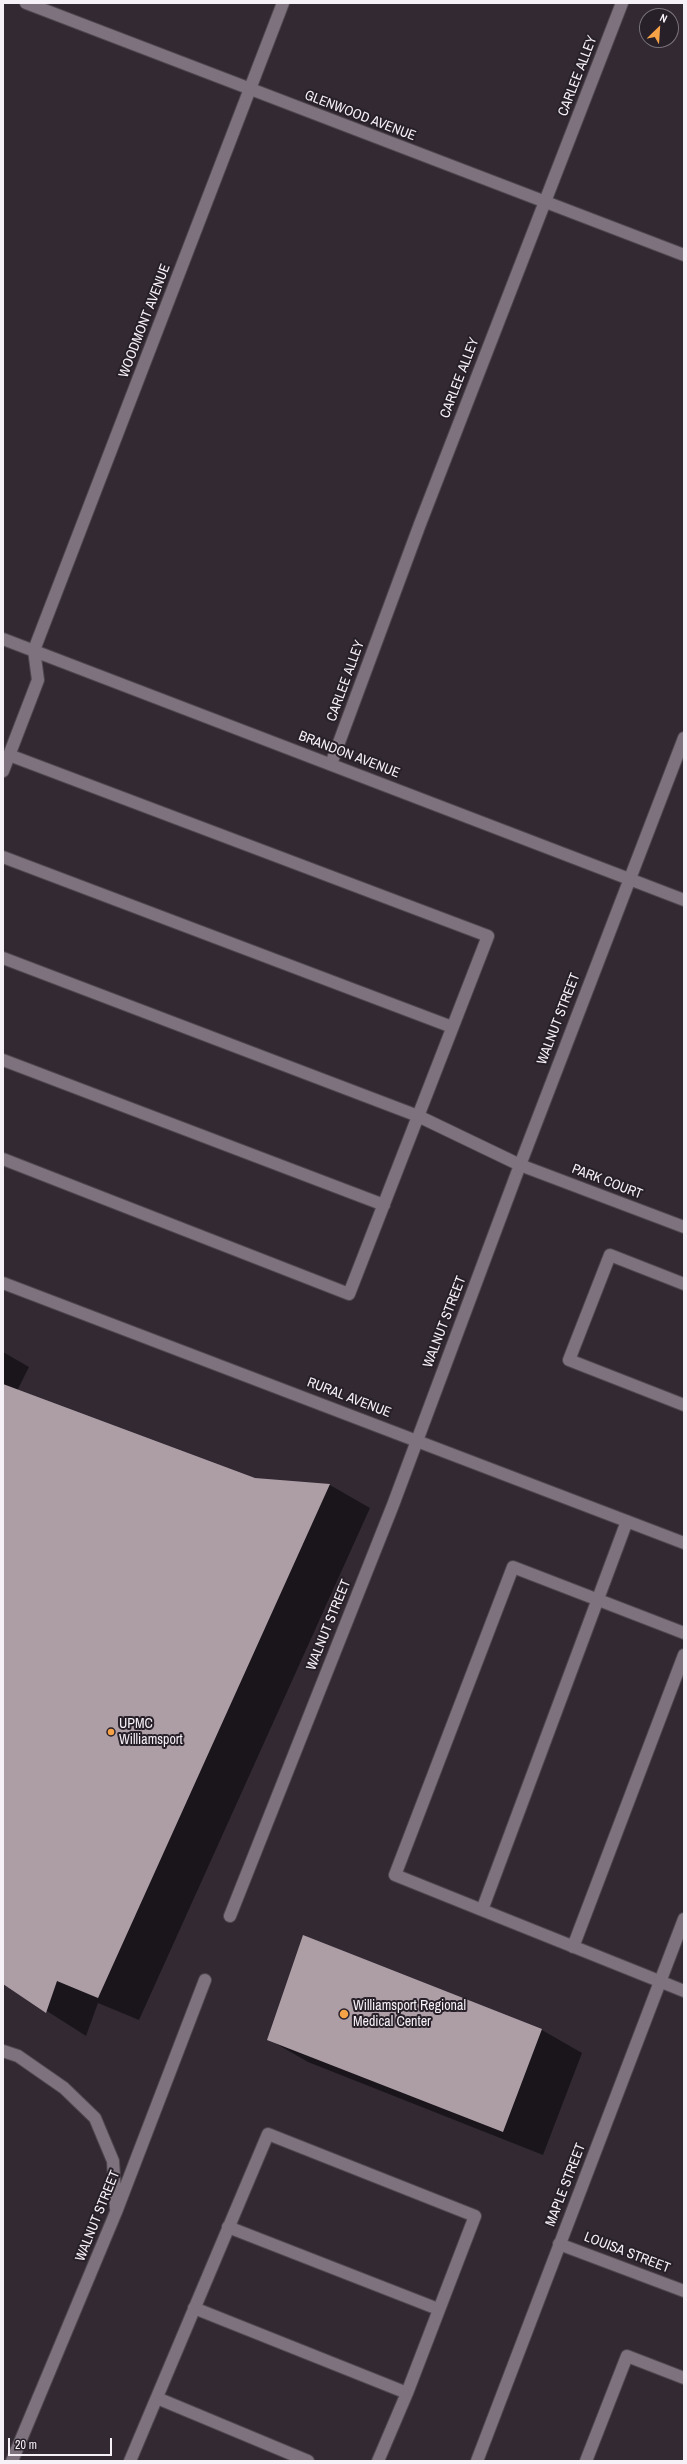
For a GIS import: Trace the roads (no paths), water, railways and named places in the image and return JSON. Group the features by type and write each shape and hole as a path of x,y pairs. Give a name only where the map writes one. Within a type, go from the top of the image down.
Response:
{"street":[{"name":"GLENWOOD AVENUE","path":"26,3 684,255"},
{"name":"WOODMONT AVENUE","path":"34,650 283,3"},
{"name":"CARLEE ALLEY","path":"331,764 420,524 622,3"},
{"name":"BRANDON AVENUE","path":"3,639 684,900"},
{"path":"3,771 38,680 34,650"},
{"name":"WALNUT STREET","path":"230,1916 416,1440 629,878 684,738"},
{"path":"3,1159 349,1294 488,936 9,755"},
{"path":"3,857 452,1027"},
{"name":"PARK COURT","path":"3,958 418,1116 520,1165 684,1228"},
{"path":"3,1060 384,1205"},
{"path":"684,1284 610,1255 569,1360 684,1405"},
{"name":"RURAL AVENUE","path":"3,1283 684,1543"},
{"path":"482,1910 627,1521"},
{"path":"684,1633 513,1567 395,1875 684,1991"},
{"path":"573,1947 684,1656"},
{"name":"MAPLE STREET","path":"477,2461 684,1919"},
{"name":"WALNUT STREET","path":"11,2461 116,2212 206,1980"},
{"path":"3,2051 18,2056 64,2088 95,2118 113,2161 116,2212"},
{"path":"130,2461 268,2134 475,2216 407,2393 378,2461"},
{"path":"228,2227 438,2309"},
{"name":"LOUISA STREET","path":"559,2244 684,2290"},
{"path":"194,2308 407,2393"},
{"path":"586,2461 627,2356 684,2378"},
{"path":"157,2398 308,2461"},
{"path":"3,2459 11,2461"}],"place":[{"name":"UPMC Williamsport","path":"111,1732"},
{"name":"Williamsport Regional Medical Center","path":"344,2014"}]}
